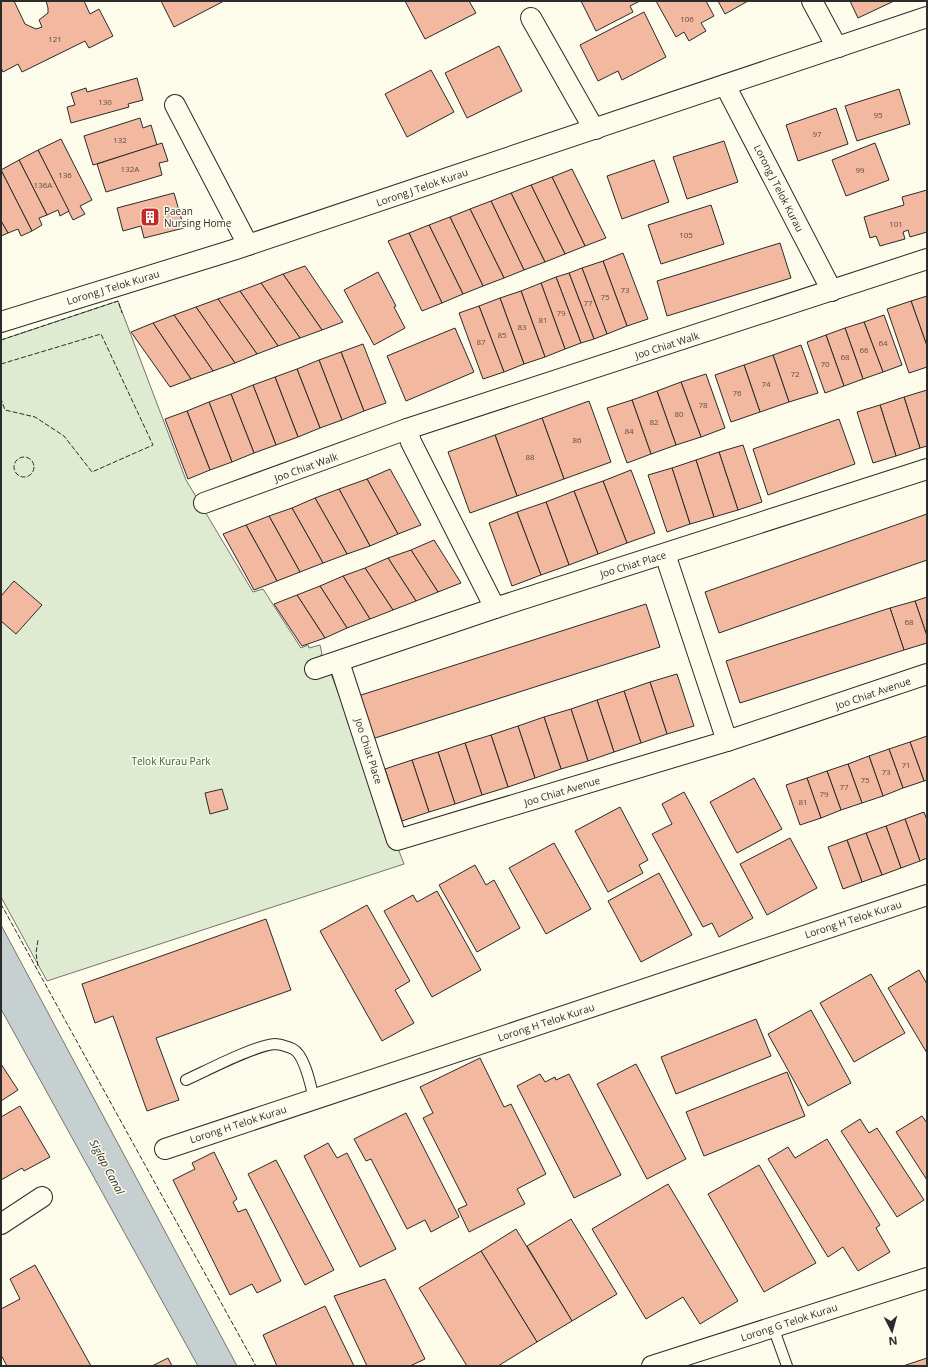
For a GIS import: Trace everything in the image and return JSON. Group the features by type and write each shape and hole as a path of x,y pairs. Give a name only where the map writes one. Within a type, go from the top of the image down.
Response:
{"street":[{"path":"812,1 833,40 839,47"},
{"name":"Lorong J Telok Kurau","path":"1,322 248,245 927,17"},
{"path":"531,18 590,122 596,128"},
{"name":"Lorong J Telok Kurau","path":"725,85 832,291"},
{"path":"175,105 248,245"},
{"name":"Joo Chiat Walk","path":"204,503 407,429 927,259"},
{"path":"407,429 411,442 495,608"},
{"name":"Joo Chiat Place","path":"398,840 328,665 495,608 927,469"},
{"path":"666,554 727,741"},
{"name":"Joo Chiat Avenue","path":"398,840 727,741 927,674"},
{"name":"Lorong H Telok Kurau","path":"165,1149 927,895"},
{"path":"1,1224 42,1197"},
{"name":"Lorong G Telok Kurau","path":"652,1366 927,1278"}],"lane":[{"path":"186,1080 251,1051 275,1044 294,1049 300,1057 308,1076 314,1099"},
{"path":"773,1327 787,1366"}],"green space":[{"name":"Telok Kurau Park","path":"118,301 186,480 253,592 263,589 301,648 308,645 309,648 320,645 322,654 319,657 319,678 331,674 404,864 47,981 1,897 1,340"}],"water":[{"name":"Siglap Canal","path":"1,925 237,1366 198,1366 1,1009"}],"building":[{"path":"1,1 14,1 25,24 36,29 42,27 39,20 48,13 46,1 84,1 90,14 99,9 113,36 89,48 85,41 22,72 18,64 3,72 1,68"},
{"path":"161,1 224,1 174,27"},
{"path":"405,1 469,1 476,13 425,39"},
{"path":"581,1 640,1 630,6 633,12 596,31"},
{"path":"656,1 706,1 714,16 701,23 706,31 689,41 684,32 676,37"},
{"path":"718,1 748,1 725,14"},
{"path":"850,1 894,1 858,18"},
{"path":"644,12 666,57 622,80 618,71 598,81 580,45"},
{"path":"499,46 522,91 467,118 445,73"},
{"path":"431,70 454,112 407,137 385,94"},
{"path":"137,78 143,100 128,104 129,107 71,123 67,107 75,105 71,93 86,88 87,92"},
{"path":"899,89 910,124 857,141 845,106"},
{"path":"836,108 848,144 798,161 786,125"},
{"path":"140,118 143,128 151,125 157,145 93,165 84,136"},
{"path":"61,139 92,200 80,206 85,214 73,220 38,150"},
{"path":"724,141 738,182 687,199 673,157"},
{"path":"162,143 168,161 159,163 162,175 106,192 97,164"},
{"path":"875,143 889,180 846,196 832,160"},
{"path":"38,150 69,211 60,216 58,210 47,215 19,160"},
{"path":"19,160 47,215 39,218 42,225 32,231 1,170"},
{"path":"654,160 669,202 622,219 607,176"},
{"path":"572,169 606,238 585,246 552,177"},
{"path":"1,170 32,231 21,236 18,229 8,233 1,221"},
{"path":"552,177 585,246 565,254 531,185"},
{"path":"531,185 565,254 545,262 511,193"},
{"path":"927,190 927,232 910,237 908,230 903,232 905,239 880,246 876,236 870,238 864,217 904,205 902,197"},
{"name":"Paean Nursing Home","path":"174,193 184,228 144,238 141,226 123,231 117,208"},
{"path":"511,193 545,262 524,270 491,201"},
{"path":"491,201 524,270 504,278 470,209"},
{"path":"711,205 724,244 661,264 648,225"},
{"path":"470,209 504,278 483,286 450,217"},
{"path":"450,217 483,286 463,294 429,225"},
{"path":"1,221 8,233 1,236"},
{"path":"429,225 463,294 442,303 409,233"},
{"path":"409,233 442,303 422,311 388,241"},
{"path":"780,243 791,278 667,316 657,281"},
{"path":"623,253 648,319 627,326 603,261"},
{"path":"603,261 627,326 607,334 582,268"},
{"path":"305,266 343,322 322,330 283,274"},
{"path":"582,268 607,334 594,339 569,273"},
{"path":"378,272 396,306 394,307 405,328 374,345 344,290"},
{"path":"569,273 594,339 581,343 556,277"},
{"path":"283,274 322,330 300,338 261,283"},
{"path":"556,277 581,343 565,349 541,283"},
{"path":"261,283 300,338 278,346 240,291"},
{"path":"541,283 565,349 545,357 521,291"},
{"path":"240,291 278,346 257,354 218,299"},
{"path":"521,291 545,357 524,364 500,298"},
{"path":"927,296 927,346 911,301"},
{"path":"500,298 524,364 504,372 479,306"},
{"path":"218,299 257,354 235,363 196,307"},
{"path":"911,301 927,346 927,367 909,373 887,309"},
{"path":"479,306 504,372 483,379 459,313"},
{"path":"196,307 235,363 213,371 174,315"},
{"path":"174,315 213,371 191,379 153,323"},
{"path":"884,315 902,365 883,372 864,322"},
{"path":"864,322 883,372 863,379 845,328"},
{"path":"153,323 191,379 170,387 131,332"},
{"path":"455,328 474,372 406,401 387,356"},
{"path":"845,328 863,379 844,386 826,335"},
{"path":"826,335 844,386 825,393 807,342"},
{"path":"363,344 386,403 364,411 341,352"},
{"path":"801,345 818,393 789,402 773,355"},
{"path":"341,352 364,411 342,420 319,360"},
{"path":"773,355 789,402 760,412 744,365"},
{"path":"319,360 342,420 320,428 297,369"},
{"path":"744,365 760,412 731,422 715,375"},
{"path":"297,369 320,428 298,437 275,377"},
{"path":"706,374 725,428 701,437 681,382"},
{"path":"275,377 298,437 276,445 253,385"},
{"path":"681,382 701,437 676,445 657,391"},
{"path":"253,385 276,445 254,453 231,394"},
{"path":"927,390 927,446 920,448 904,397"},
{"path":"657,391 676,445 651,454 632,400"},
{"path":"231,394 254,453 232,462 209,402"},
{"path":"904,397 920,448 896,456 880,405"},
{"path":"632,400 651,454 627,463 607,408"},
{"path":"589,401 611,462 564,479 542,418"},
{"path":"209,402 232,462 210,470 187,411"},
{"path":"880,405 896,456 873,463 857,412"},
{"path":"187,411 210,470 188,479 165,419"},
{"path":"542,418 564,479 517,496 495,435"},
{"path":"839,419 855,464 768,495 753,449"},
{"path":"495,435 517,496 470,513 448,452"},
{"path":"743,445 762,502 738,510 719,452"},
{"path":"719,452 738,510 714,517 696,460"},
{"path":"696,460 714,517 690,524 672,468"},
{"path":"672,468 690,524 667,532 648,475"},
{"path":"390,469 421,525 398,534 367,479"},
{"path":"631,470 655,533 627,543 603,481"},
{"path":"367,479 398,534 370,546 339,489"},
{"path":"603,481 627,543 598,554 574,491"},
{"path":"339,489 370,546 347,554 315,498"},
{"path":"574,491 598,554 569,565 546,502"},
{"path":"315,498 347,554 323,563 292,508"},
{"path":"546,502 569,565 541,575 517,512"},
{"path":"292,508 323,563 300,572 269,516"},
{"path":"517,512 541,575 512,586 489,523"},
{"path":"927,514 927,560 719,633 705,592"},
{"path":"269,516 300,572 277,581 246,525"},
{"path":"246,525 277,581 254,590 223,534"},
{"path":"434,540 461,583 438,592 411,550"},
{"path":"411,550 438,592 416,601 388,558"},
{"path":"388,558 416,601 393,610 365,568"},
{"path":"365,568 393,610 370,619 343,576"},
{"path":"343,576 370,619 347,628 320,586"},
{"path":"14,581 42,605 16,634 1,621 1,596"},
{"path":"320,586 347,628 325,638 297,595"},
{"path":"297,595 325,638 302,646 274,604"},
{"path":"927,597 927,636 915,601"},
{"path":"915,601 927,636 927,643 904,650 890,608"},
{"path":"646,604 660,647 372,739 358,696"},
{"path":"890,608 904,650 740,703 726,661"},
{"path":"677,674 694,726 667,734 650,682"},
{"path":"650,682 667,734 641,743 624,691"},
{"path":"624,691 641,743 614,752 597,700"},
{"path":"597,700 614,752 588,761 571,709"},
{"path":"571,709 588,761 561,769 544,717"},
{"path":"544,717 561,769 535,778 518,726"},
{"path":"518,726 535,778 508,787 491,735"},
{"path":"491,735 508,787 482,795 465,743"},
{"path":"927,736 927,780 924,781 910,742"},
{"path":"910,742 924,781 903,788 889,749"},
{"path":"465,743 482,795 455,804 438,752"},
{"path":"889,749 903,788 883,796 869,756"},
{"path":"438,752 455,804 429,812 412,760"},
{"path":"869,756 883,796 862,803 848,764"},
{"path":"412,760 429,812 402,821 385,769"},
{"path":"848,764 862,803 841,810 827,771"},
{"path":"827,771 841,810 821,818 807,778"},
{"path":"754,778 782,829 737,853 710,802"},
{"path":"807,778 821,818 800,825 786,785"},
{"path":"222,789 228,809 210,814 205,793"},
{"path":"684,792 753,918 719,937 712,923 703,927 652,834 672,824 662,804"},
{"path":"620,807 648,860 639,865 643,873 608,892 575,831"},
{"path":"924,812 927,820 927,858 920,861 905,819"},
{"path":"905,819 920,861 901,868 886,826"},
{"path":"886,826 901,868 882,875 866,833"},
{"path":"866,833 882,875 862,882 847,840"},
{"path":"790,838 817,888 767,915 740,864"},
{"path":"847,840 862,882 843,889 828,847"},
{"path":"554,843 591,909 546,934 509,868"},
{"path":"475,865 486,885 494,880 520,928 477,952 439,885"},
{"path":"659,873 692,935 641,962 608,901"},
{"path":"437,891 481,970 432,997 384,911 413,895 417,902"},
{"path":"367,905 410,981 395,990 414,1023 382,1041 320,931"},
{"path":"266,919 291,990 156,1038 179,1100 147,1111 113,1016 95,1023 82,984"},
{"path":"919,970 927,984 927,1053 888,988"},
{"path":"871,974 905,1033 854,1062 820,1003"},
{"path":"811,1010 851,1083 808,1106 768,1034"},
{"path":"756,1019 771,1056 676,1094 661,1057"},
{"path":"480,1058 504,1107 511,1104 546,1174 517,1189 525,1204 469,1232 458,1209 467,1205 423,1118 433,1113 420,1087"},
{"path":"1,1064 18,1090 1,1101"},
{"path":"636,1064 686,1159 647,1179 597,1084"},
{"path":"787,1072 805,1116 704,1156 686,1112"},
{"path":"540,1074 545,1082 555,1077 556,1080 569,1074 621,1175 574,1198 517,1086"},
{"path":"20,1106 50,1157 24,1171 22,1168 1,1180 1,1117"},
{"path":"406,1113 459,1217 431,1232 425,1220 407,1229 371,1159 366,1161 354,1139"},
{"path":"922,1116 927,1123 927,1180 896,1132"},
{"path":"860,1119 869,1133 877,1128 924,1200 897,1217 841,1131"},
{"path":"827,1139 880,1225 876,1228 890,1252 858,1271 843,1247 828,1257 768,1159 788,1147 795,1158"},
{"path":"328,1143 337,1158 347,1153 396,1249 360,1267 304,1156"},
{"path":"214,1152 237,1199 233,1202 238,1212 246,1209 281,1281 257,1293 252,1284 230,1295 173,1180 195,1169 192,1163"},
{"path":"276,1160 334,1270 305,1285 248,1174"},
{"path":"759,1165 816,1263 764,1292 708,1194"},
{"path":"668,1184 738,1301 700,1324 683,1297 646,1319 592,1229"},
{"path":"571,1219 617,1294 572,1321 527,1246"},
{"path":"516,1229 572,1321 537,1342 481,1251"},
{"path":"481,1251 537,1342 498,1366 467,1366 419,1288"},
{"path":"35,1265 91,1366 7,1366 1,1355 1,1309 20,1299 10,1279"},
{"path":"385,1279 425,1359 410,1366 367,1366 334,1296"},
{"path":"325,1306 354,1366 277,1366 263,1335"},
{"path":"168,1358 172,1366 152,1366"},
{"path":"927,1358 927,1366 903,1366"}],"fence":[{"path":"1,340 118,301 122,313"},
{"path":"1,364 101,334 153,445 92,472 64,436 35,417 5,410 1,399"},
{"path":"24,457 31,460 34,467 31,474 24,477 17,474 14,467 17,460 24,457"},
{"path":"1,904 256,1366"},
{"path":"38,940 36,953 38,966"}],"place":[{"name":"Paean Nursing Home","path":"150,217"}]}
